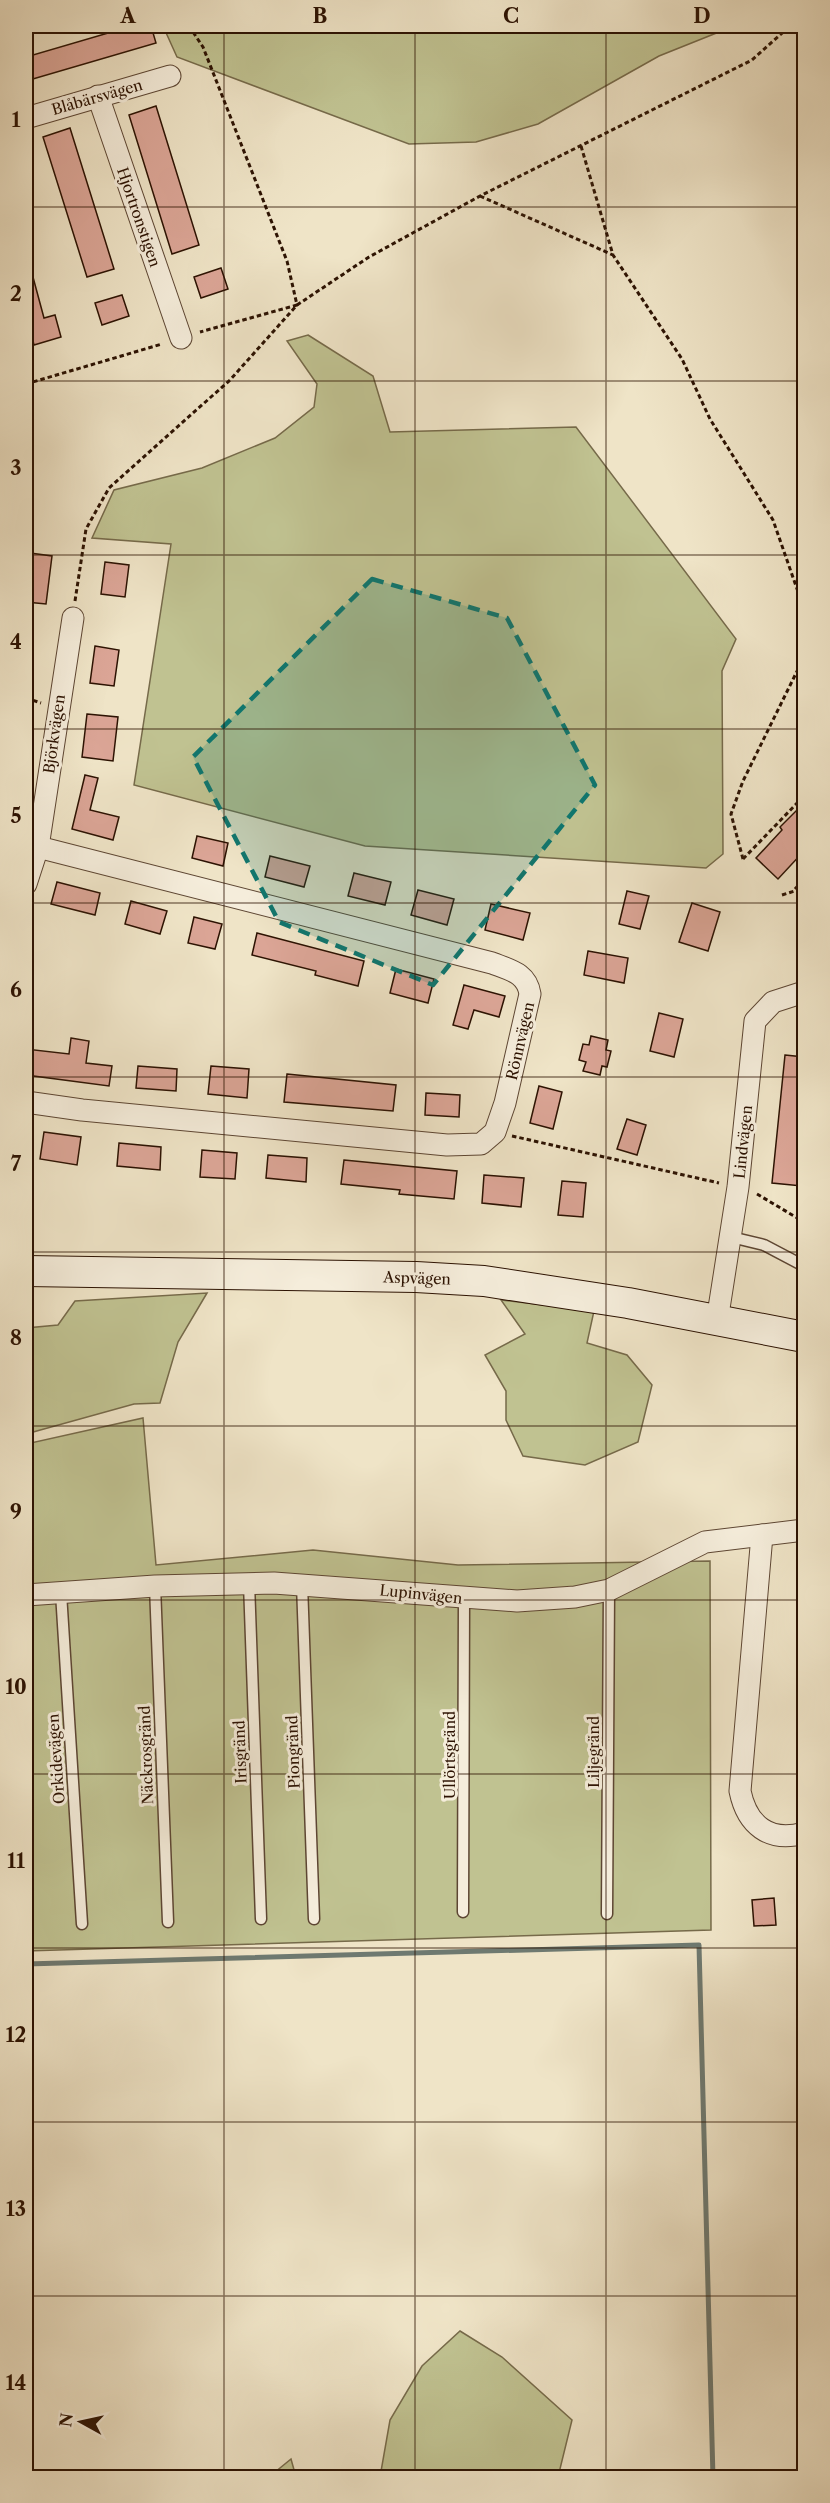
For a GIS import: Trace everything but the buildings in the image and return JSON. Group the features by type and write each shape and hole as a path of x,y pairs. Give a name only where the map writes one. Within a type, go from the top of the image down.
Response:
{"street":[{"name":"Blåbärsvägen","path":"26,118 170,76"},
{"name":"Hjortronstigen","path":"98,96 178,339"},
{"name":"Björkvägen","path":"26,884 38,847 73,618"},
{"name":"Rönnvägen","path":"38,847 492,963 521,975 529,985 528,1010 505,1102 495,1132"},
{"name":"Lindvägen","path":"717,1321 738,1187 755,1021 773,1002 804,992"},
{"path":"26,1102 93,1111 447,1145 481,1144 495,1132"},
{"name":"Aspvägen","path":"26,1271 416,1277 484,1281 616,1301 804,1337"},
{"name":"Lupinvägen","path":"26,1595 155,1586 249,1583 302,1584 464,1599 517,1601 575,1597 609,1590 705,1542 804,1530"},
{"path":"762,1534 740,1791 744,1809 757,1826 774,1835 793,1836 804,1833"}],"lane":[{"path":"731,1237 764,1245 804,1266"},
{"name":"Irisgränd","path":"249,1583 261,1919"},
{"name":"Piongränd","path":"302,1584 314,1919"},
{"name":"Näckrosgränd","path":"155,1586 168,1922"},
{"name":"Liljegränd","path":"608,1914 609,1590"},
{"name":"Orkidevägen","path":"61,1593 82,1924"},
{"name":"Ullörtsgränd","path":"463,1912 464,1599"}],"path":[{"path":"189,26 203,47 287,261 297,305"},
{"path":"73,618 86,529 109,488 230,380 297,305 369,257 480,196 752,60 790,26"},
{"path":"581,146 613,255 682,359 710,419 773,520 804,609"},
{"path":"480,196 613,255"},
{"path":"26,384 297,305"},
{"path":"804,657 743,781 731,814 743,859 804,796"},
{"path":"794,890 804,879"},
{"path":"782,895 804,888"},
{"path":"495,1132 738,1187 804,1222"}],"highlighted area":[{"path":"372,579 507,618 595,785 433,985 279,922 193,757"}],"green space":[{"path":"163,26 734,26 659,56 538,124 476,142 409,144 177,57"},
{"path":"308,335 373,376 390,432 576,427 736,639 722,671 723,854 706,868 365,846 134,785 171,544 92,538 114,490 202,468 275,438 314,407 317,384 287,341"},
{"path":"207,1293 178,1342 160,1403 134,1404 26,1434 26,1328 58,1325 75,1301"},
{"path":"501,1300 594,1311 587,1343 627,1355 652,1385 638,1442 585,1465 523,1456 506,1420 506,1391 485,1355 525,1334"},
{"path":"143,1418 156,1565 313,1550 458,1565 710,1561 711,1930 26,1951 26,1444"},
{"path":"460,2331 502,2357 572,2420 558,2477 380,2477 390,2420 422,2366"},
{"path":"291,2459 296,2477 269,2477"}],"waterway":[{"path":"26,1964 699,1945 713,2478"}]}
